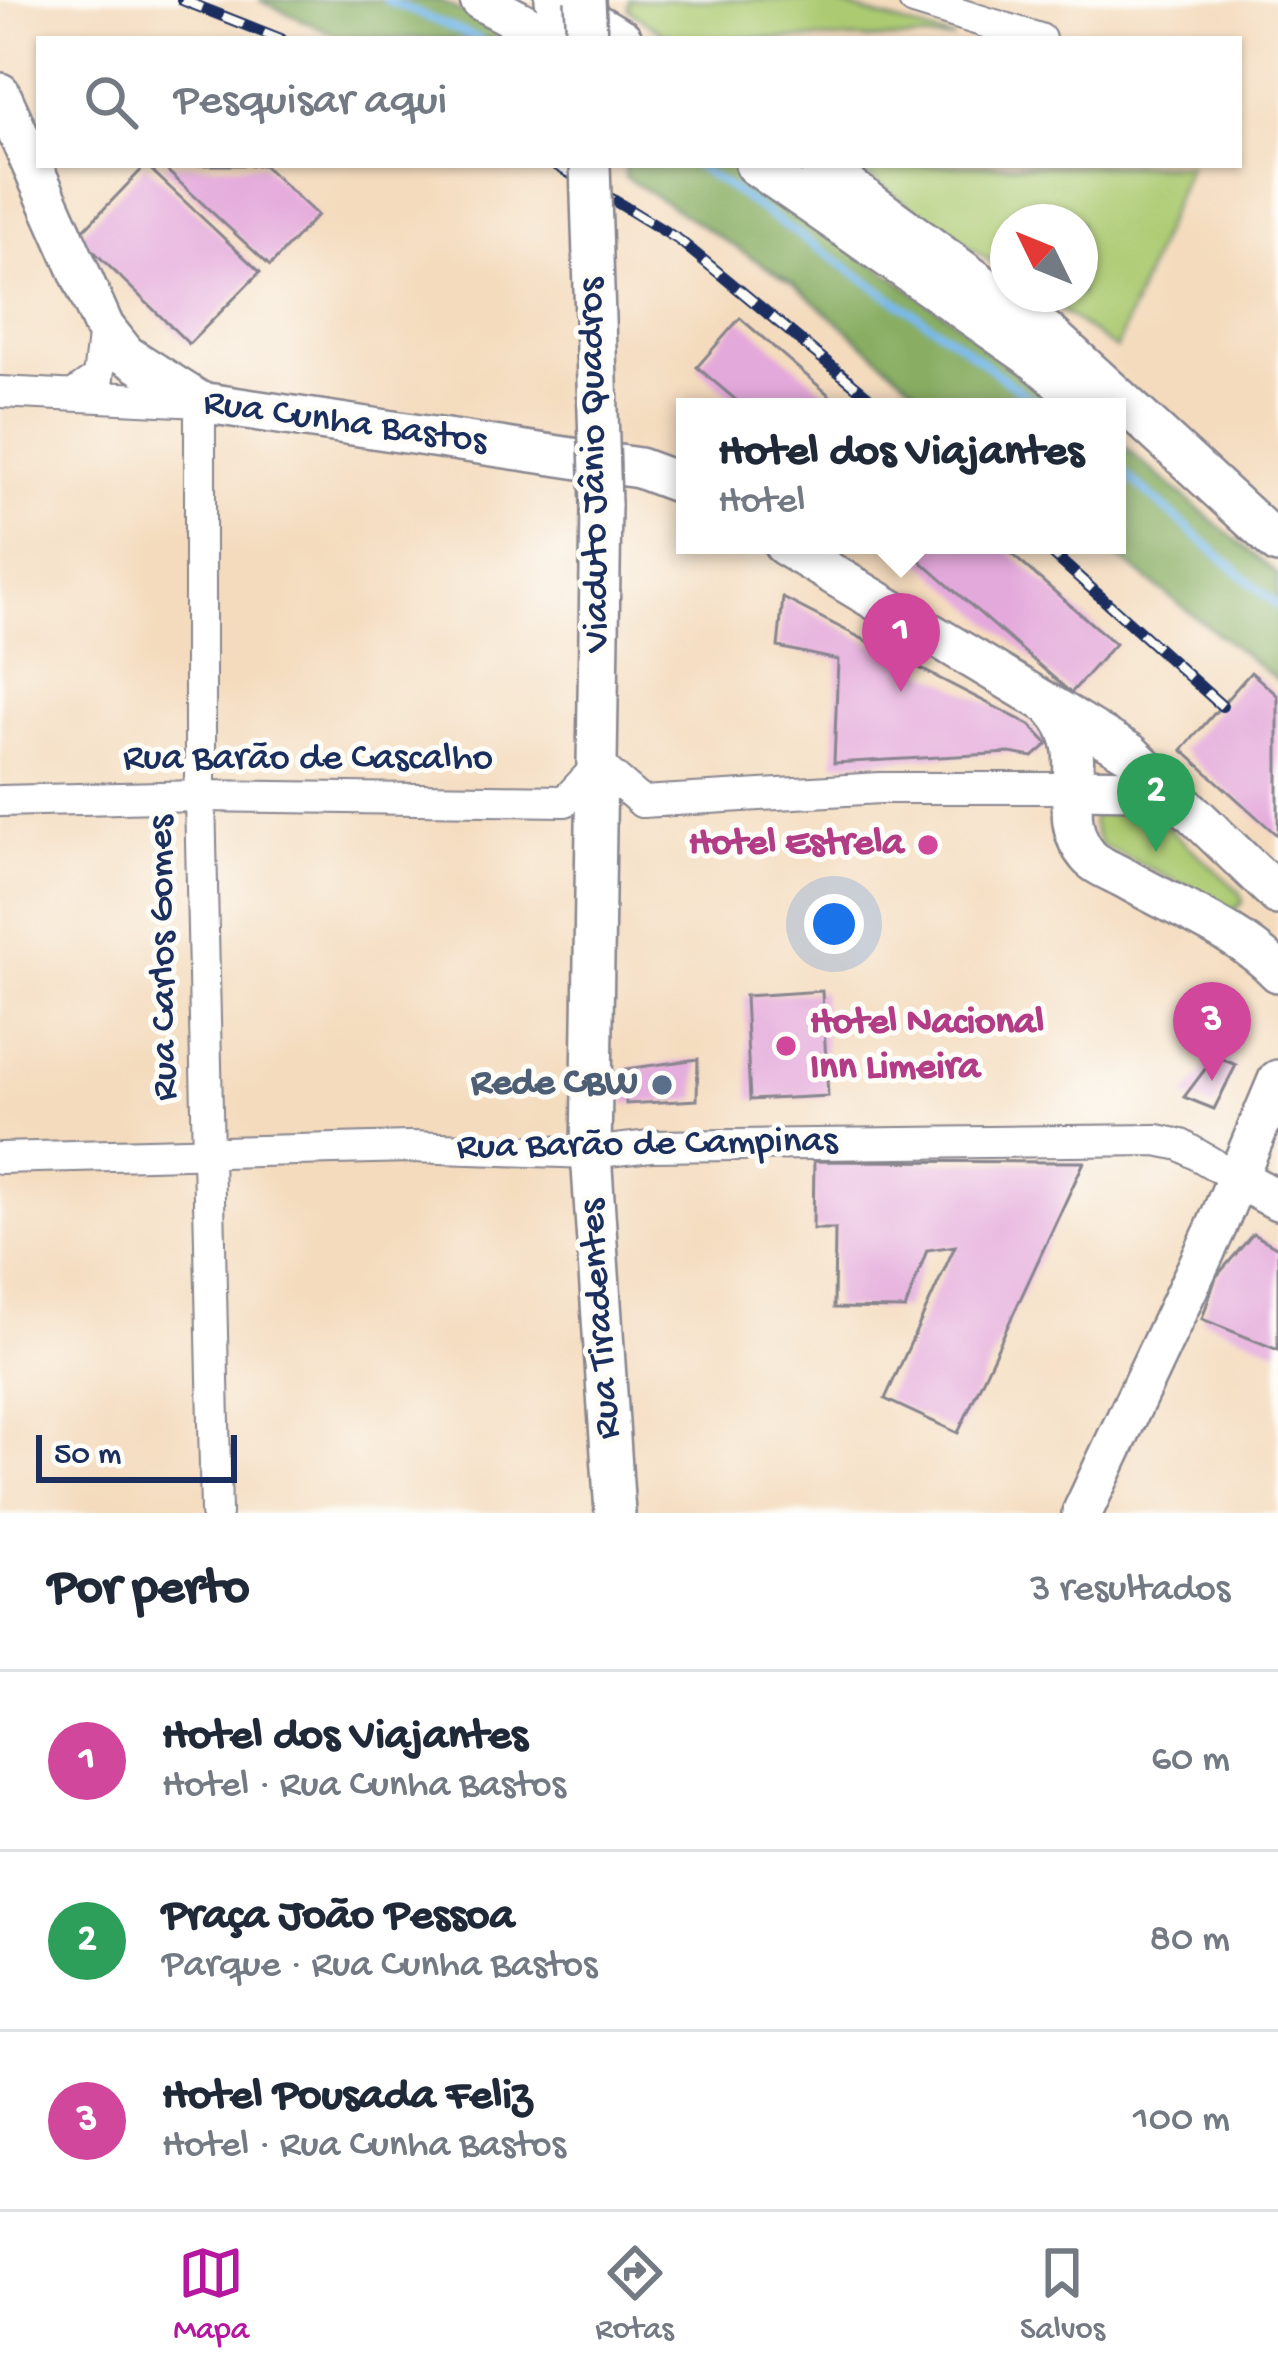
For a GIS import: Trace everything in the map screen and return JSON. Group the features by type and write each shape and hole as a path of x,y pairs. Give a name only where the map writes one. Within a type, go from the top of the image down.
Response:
{"main road":[{"path":"480,0 548,36"},
{"path":"555,0 617,36"},
{"path":"585,0 586,36"},
{"path":"0,93 104,327 126,355 200,402"},
{"name":"Viaduto Jânio Quadros","path":"590,168 601,504 599,765"},
{"path":"759,168 1034,359 1080,398"},
{"path":"823,168 1048,333 1119,398"},
{"name":"Rua Cunha Bastos","path":"200,402 639,468 676,482"},
{"path":"1126,405 1278,544"},
{"path":"1126,437 1278,559"},
{"path":"799,554 1130,753 1272,889 1255,915 1226,935"},
{"path":"1053,708 1072,738 1077,760 1072,824 1088,857 1226,935 1278,972"},
{"name":"Rua Tiradentes","path":"599,765 591,1154 615,1513"},
{"path":"1074,788 1140,789 1182,802"},
{"path":"1082,1513 1237,1178 1266,1145 1278,1080"},
{"name":"Rua Barão de Campinas","path":"1237,1178 1278,1200"}],"street":[{"path":"914,0 1030,36"},
{"path":"78,392 98,378 104,327"},
{"name":"Rua Cunha Bastos","path":"0,392 78,392 200,402"},
{"name":"Rua Carlos Gomes","path":"200,402 200,796 216,1513"},
{"path":"599,765 642,802"},
{"name":"Rua Barão de Cascalho","path":"0,801 200,796 566,801 599,765"},
{"path":"598,838 642,802 880,788 1074,788"},
{"name":"Rua Barão de Campinas","path":"0,1158 410,1147 591,1154 650,1146 1157,1140 1181,1145 1237,1178"}],"green space":[{"path":"259,0 438,0 511,36 337,36"},
{"path":"629,0 825,0 944,36 667,36 629,10"},
{"path":"625,168 740,168 1063,398 927,398 795,285 625,177"},
{"path":"856,168 1188,168 1116,349 1063,312 1098,312 1098,204 990,204 990,261"},
{"path":"1126,448 1278,575 1278,681 1115,554 1126,554"},
{"path":"1135,798 1240,892 1243,902 1234,910 1100,844 1092,824 1096,804"}],"building":[{"path":"143,168 149,168 260,272 189,344 78,236"},
{"path":"164,168 266,168 317,215 270,266"},
{"path":"740,318 833,398 734,398 697,367"},
{"path":"912,554 1011,554 1115,644 1071,693"},
{"path":"783,598 1030,725 1048,744 1033,757 1010,753 834,763 838,660 778,647"},
{"path":"1251,672 1278,696 1278,836 1182,750"},
{"name":"Hotel Nacional Inn Limeira","path":"822,991 828,1096 750,1100 745,996"},
{"path":"1215,1056 1236,1065 1214,1109 1184,1097"},
{"name":"Rede CBW","path":"698,1059 697,1100 626,1104 625,1069"},
{"path":"814,1161 1084,1162 958,1433 885,1399 955,1246 927,1250 905,1309 834,1308 835,1229 813,1229"},
{"path":"1253,1234 1278,1248 1278,1350 1202,1319 1216,1277"}],"waterway":[{"path":"386,0 472,36"},
{"path":"699,168 957,342 1029,398"},
{"path":"1126,475 1278,606"}],"railway":[{"path":"182,0 273,36"},
{"path":"561,168 679,240 870,398"},
{"path":"1053,554 1222,706"}],"place":[{"name":"Hotel dos Viajantes","path":"901,692"},
{"name":"Hotel Estrela","path":"928,845"},
{"name":"Praça João Pessoa","path":"1156,852"},
{"name":"Hotel Nacional Inn Limeira","path":"786,1046"},
{"name":"Hotel Pousada Feliz","path":"1212,1081"},
{"name":"Rede CBW","path":"662,1085"}]}
